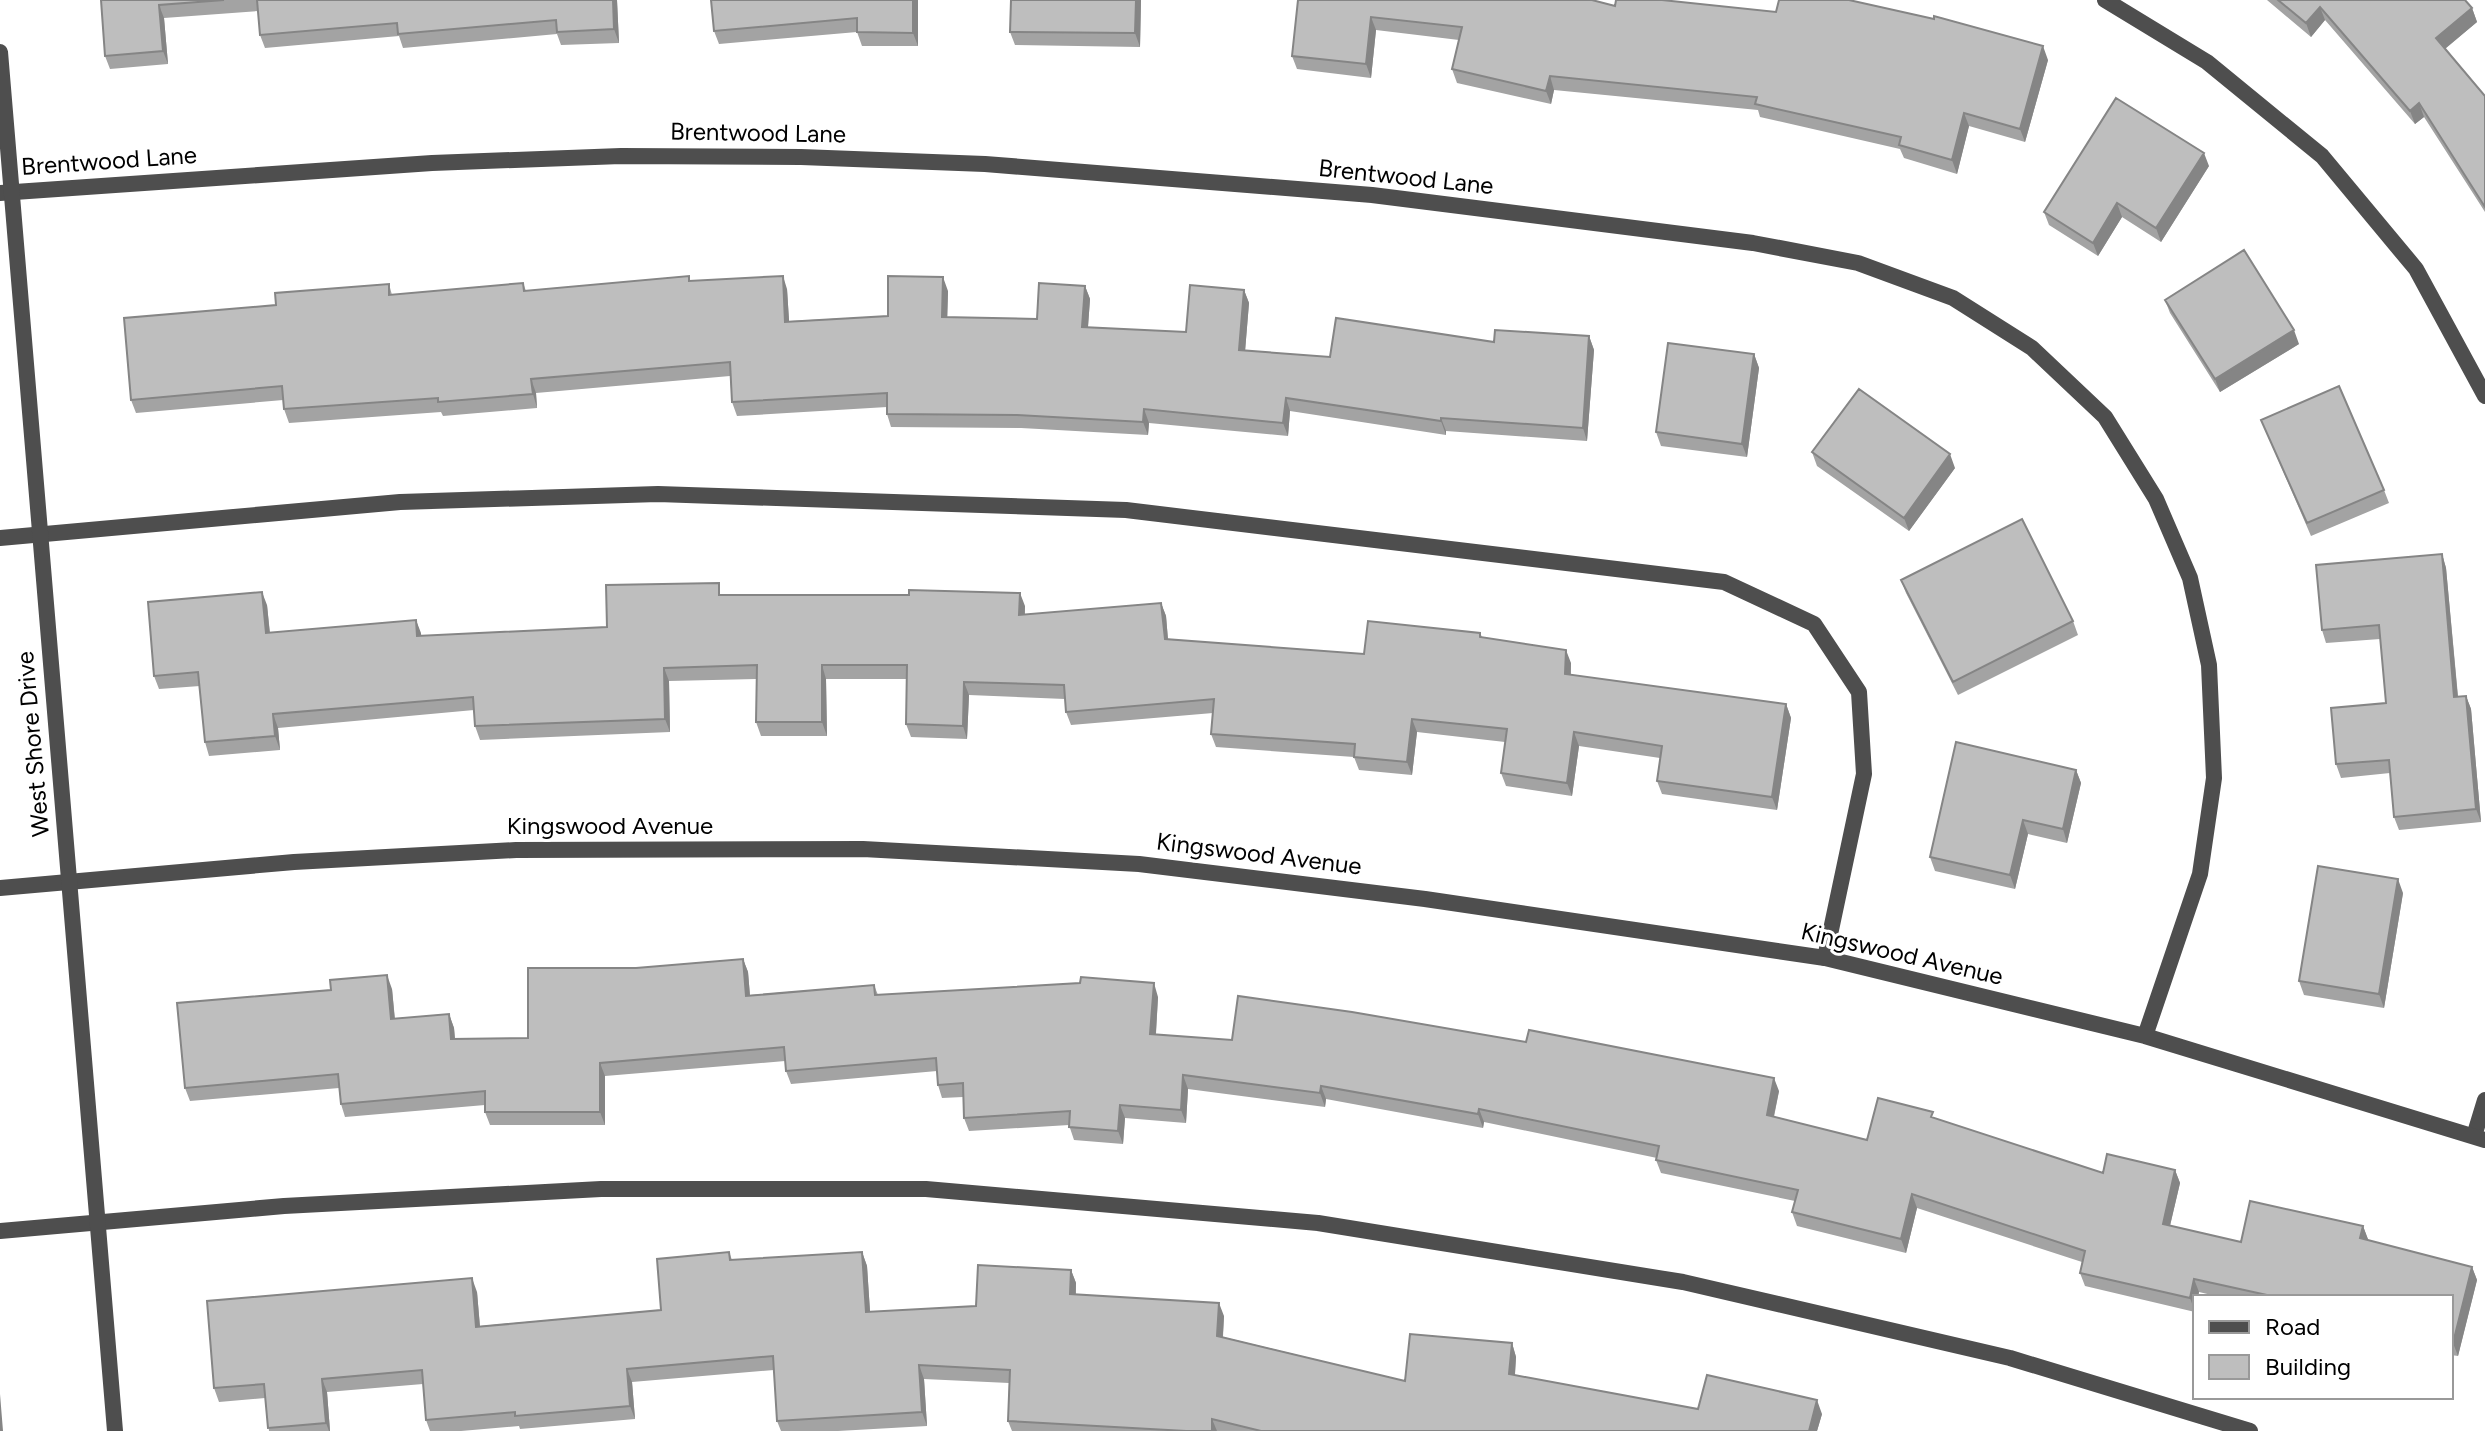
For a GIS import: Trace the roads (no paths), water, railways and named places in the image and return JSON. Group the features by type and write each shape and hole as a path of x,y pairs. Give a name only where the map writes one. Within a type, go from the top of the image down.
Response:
{"street":[{"path":"2105,0 2207,62 2322,156 2416,269 2485,396"},
{"name":"West Shore Drive","path":"0,52 6,192 40,535 115,1431"},
{"name":"Brentwood Lane","path":"6,192 432,163 621,156 801,157 985,164 1372,195 1753,243 1858,263 1953,298 2032,348 2105,417 2156,499 2190,578 2209,665 2214,778 2200,874 2145,1036"},
{"path":"0,538 400,502 658,494 1126,510 1724,582 1814,624 1859,692 1864,774 1825,958"},
{"name":"Kingswood Avenue","path":"0,888 294,862 516,850 863,849 1139,864 1425,899 1825,958 2145,1036 2480,1138"},
{"path":"2480,1138 2485,1100"},
{"path":"0,1231 284,1206 601,1189 926,1189 1318,1223 1683,1282 2010,1358 2250,1431"}]}
